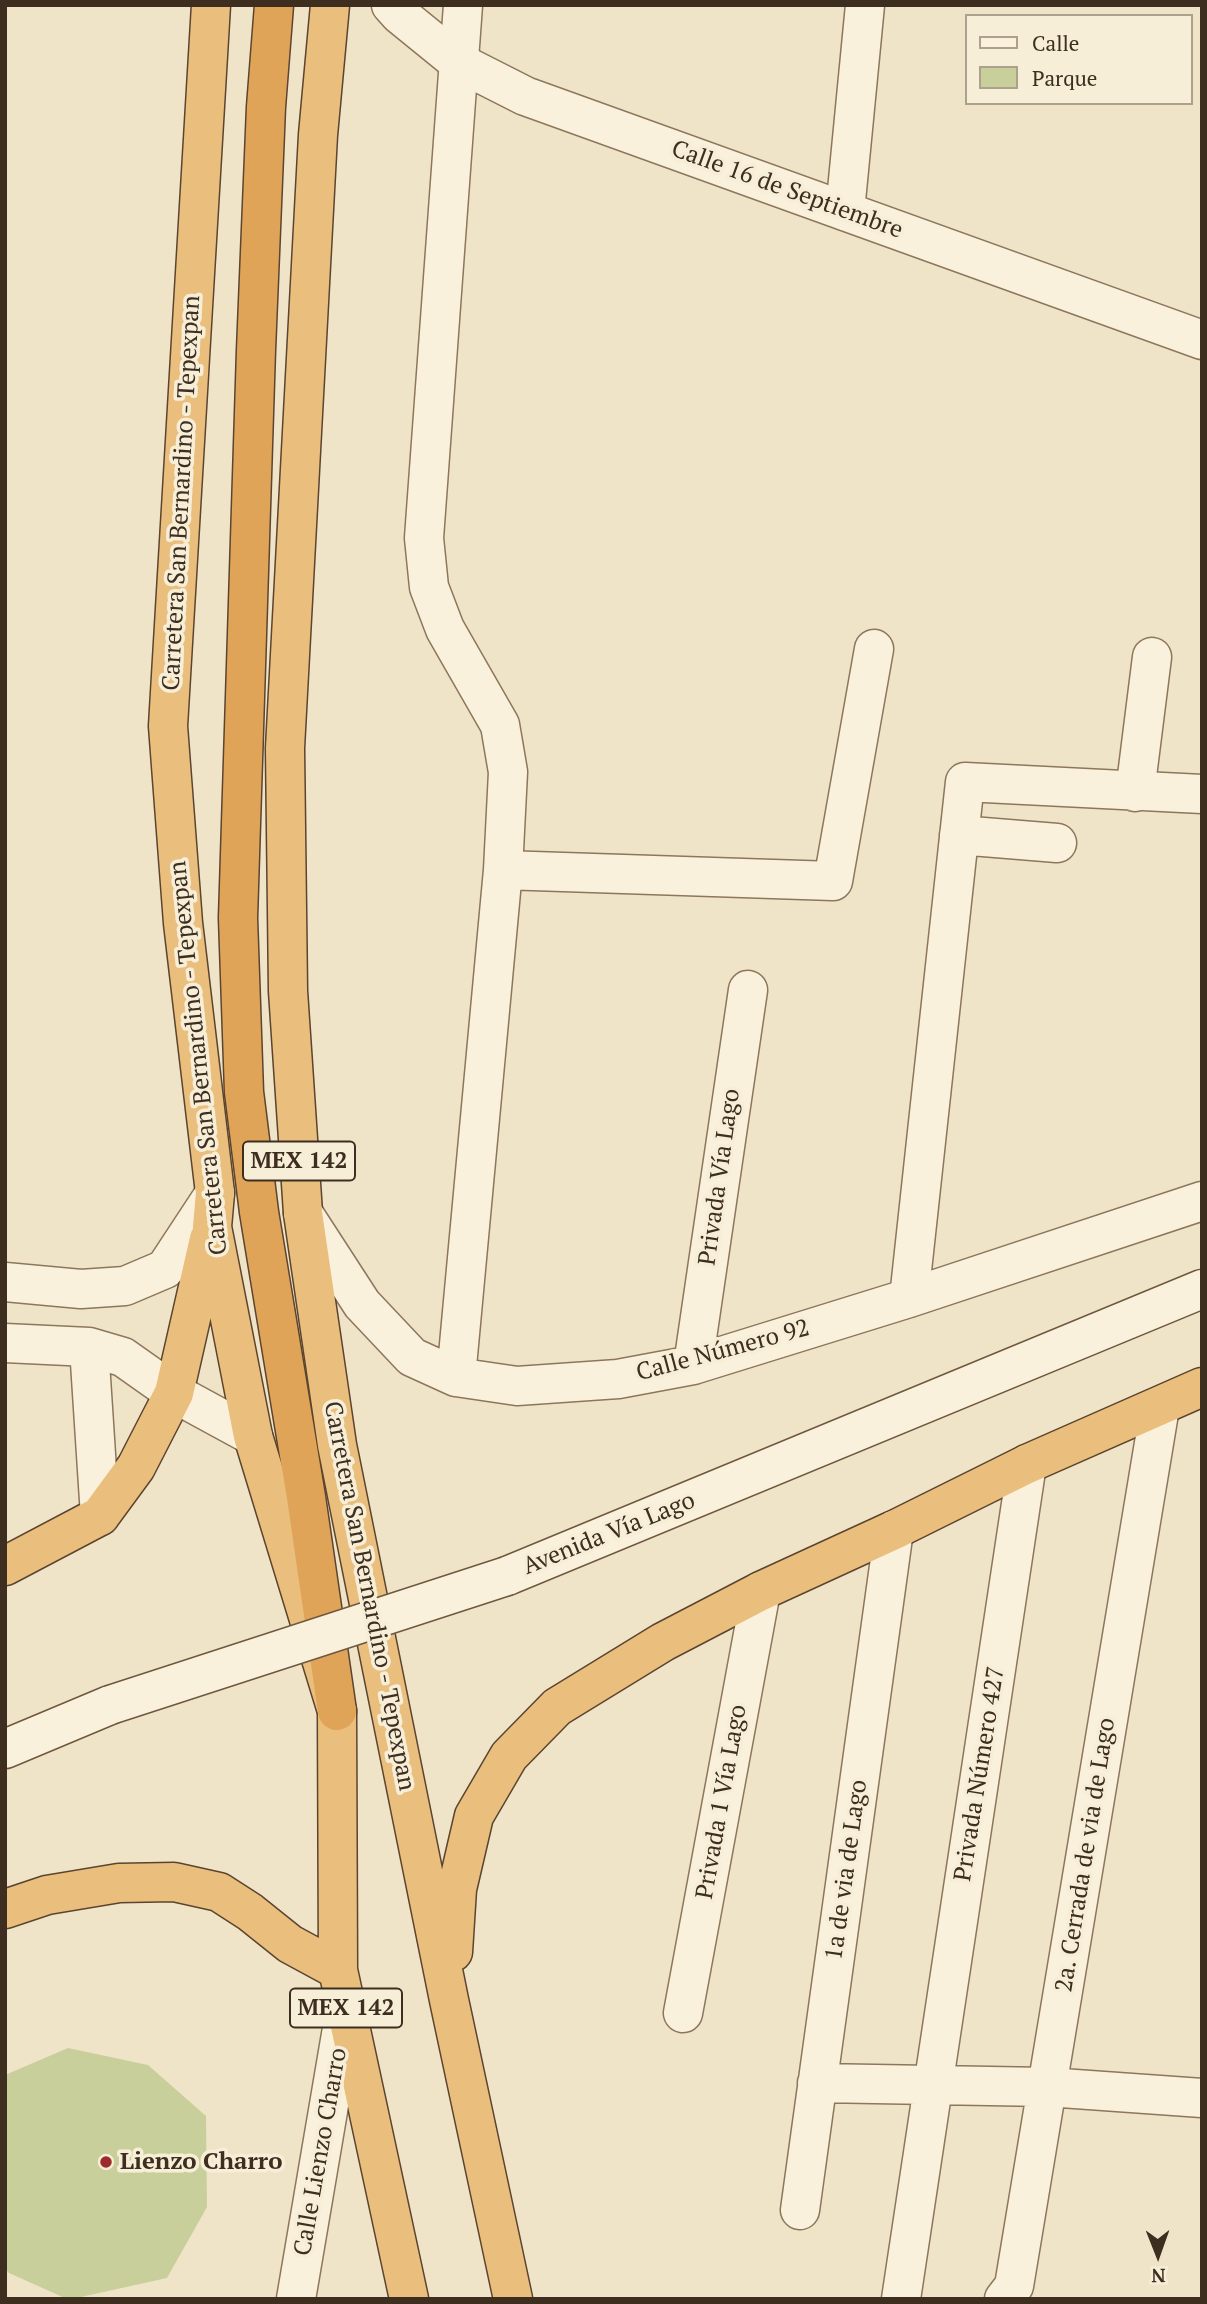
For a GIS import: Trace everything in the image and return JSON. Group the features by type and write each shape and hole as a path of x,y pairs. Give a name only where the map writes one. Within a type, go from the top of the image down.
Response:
{"highway":[{"name":"Carretera San Bernardino - Tepexpan","path":"211,5 168,726 183,923 213,1210 253,1436 337,1711 342,1987 410,2299"},
{"path":"274,5 266,107 256,350 238,918 244,1091 259,1212 306,1497 337,1711"},
{"name":"Carretera San Bernardino - Tepexpan","path":"330,5 318,149 285,748 288,991 303,1213 337,1445 449,2000 513,2299"},
{"path":"5,1566 100,1516 136,1467 173,1393 213,1210"},
{"path":"449,2000 457,1889 474,1816 509,1756 557,1707 663,1642 761,1591 894,1530 1027,1464 1160,1408 1202,1387"},
{"path":"5,1909 47,1895 119,1883 174,1882 219,1892 250,1912 342,1987"}],"street":[{"name":"Calle 16 de Septiembre","path":"391,5 458,62 525,96 1202,340"},
{"path":"456,1377 503,870 508,772 500,725 446,629 429,587 424,538 463,5"},
{"path":"845,211 864,5"},
{"path":"503,870 833,881 874,649"},
{"path":"1135,792 1152,657"},
{"path":"909,1298 965,782 1202,794"},
{"path":"959,835 1056,843"},
{"name":"Privada Vía Lago","path":"693,1364 748,990"},
{"name":"Calle Número 92","path":"303,1213 362,1304 412,1357 456,1377 517,1386 618,1379 693,1364 909,1298 1202,1201"},
{"path":"5,1282 81,1289 125,1286 165,1269 213,1210"},
{"name":"Avenida Vía Lago","path":"5,1749 110,1705 507,1576 1202,1289"},
{"path":"5,1343 89,1347 123,1357 173,1393 253,1436"},
{"path":"89,1347 100,1516"},
{"name":"2a. Cerrada de via de Lago","path":"1004,2299 1014,2287 1160,1408"},
{"name":"Privada Número 427","path":"901,2299 1027,1464"},
{"name":"1a de via de Lago","path":"800,2210 894,1530"},
{"name":"Privada 1 Vía Lago","path":"683,2013 761,1591"},
{"name":"Calle Lienzo Charro","path":"296,2299 342,1987"},
{"path":"817,2083 1047,2087 1202,2098"}],"green space":[{"name":"Lienzo Charro","path":"68,2048 148,2065 206,2116 207,2207 167,2278 72,2299 5,2269 5,2075"}],"place":[{"name":"Lienzo Charro","path":"106,2162"}]}
